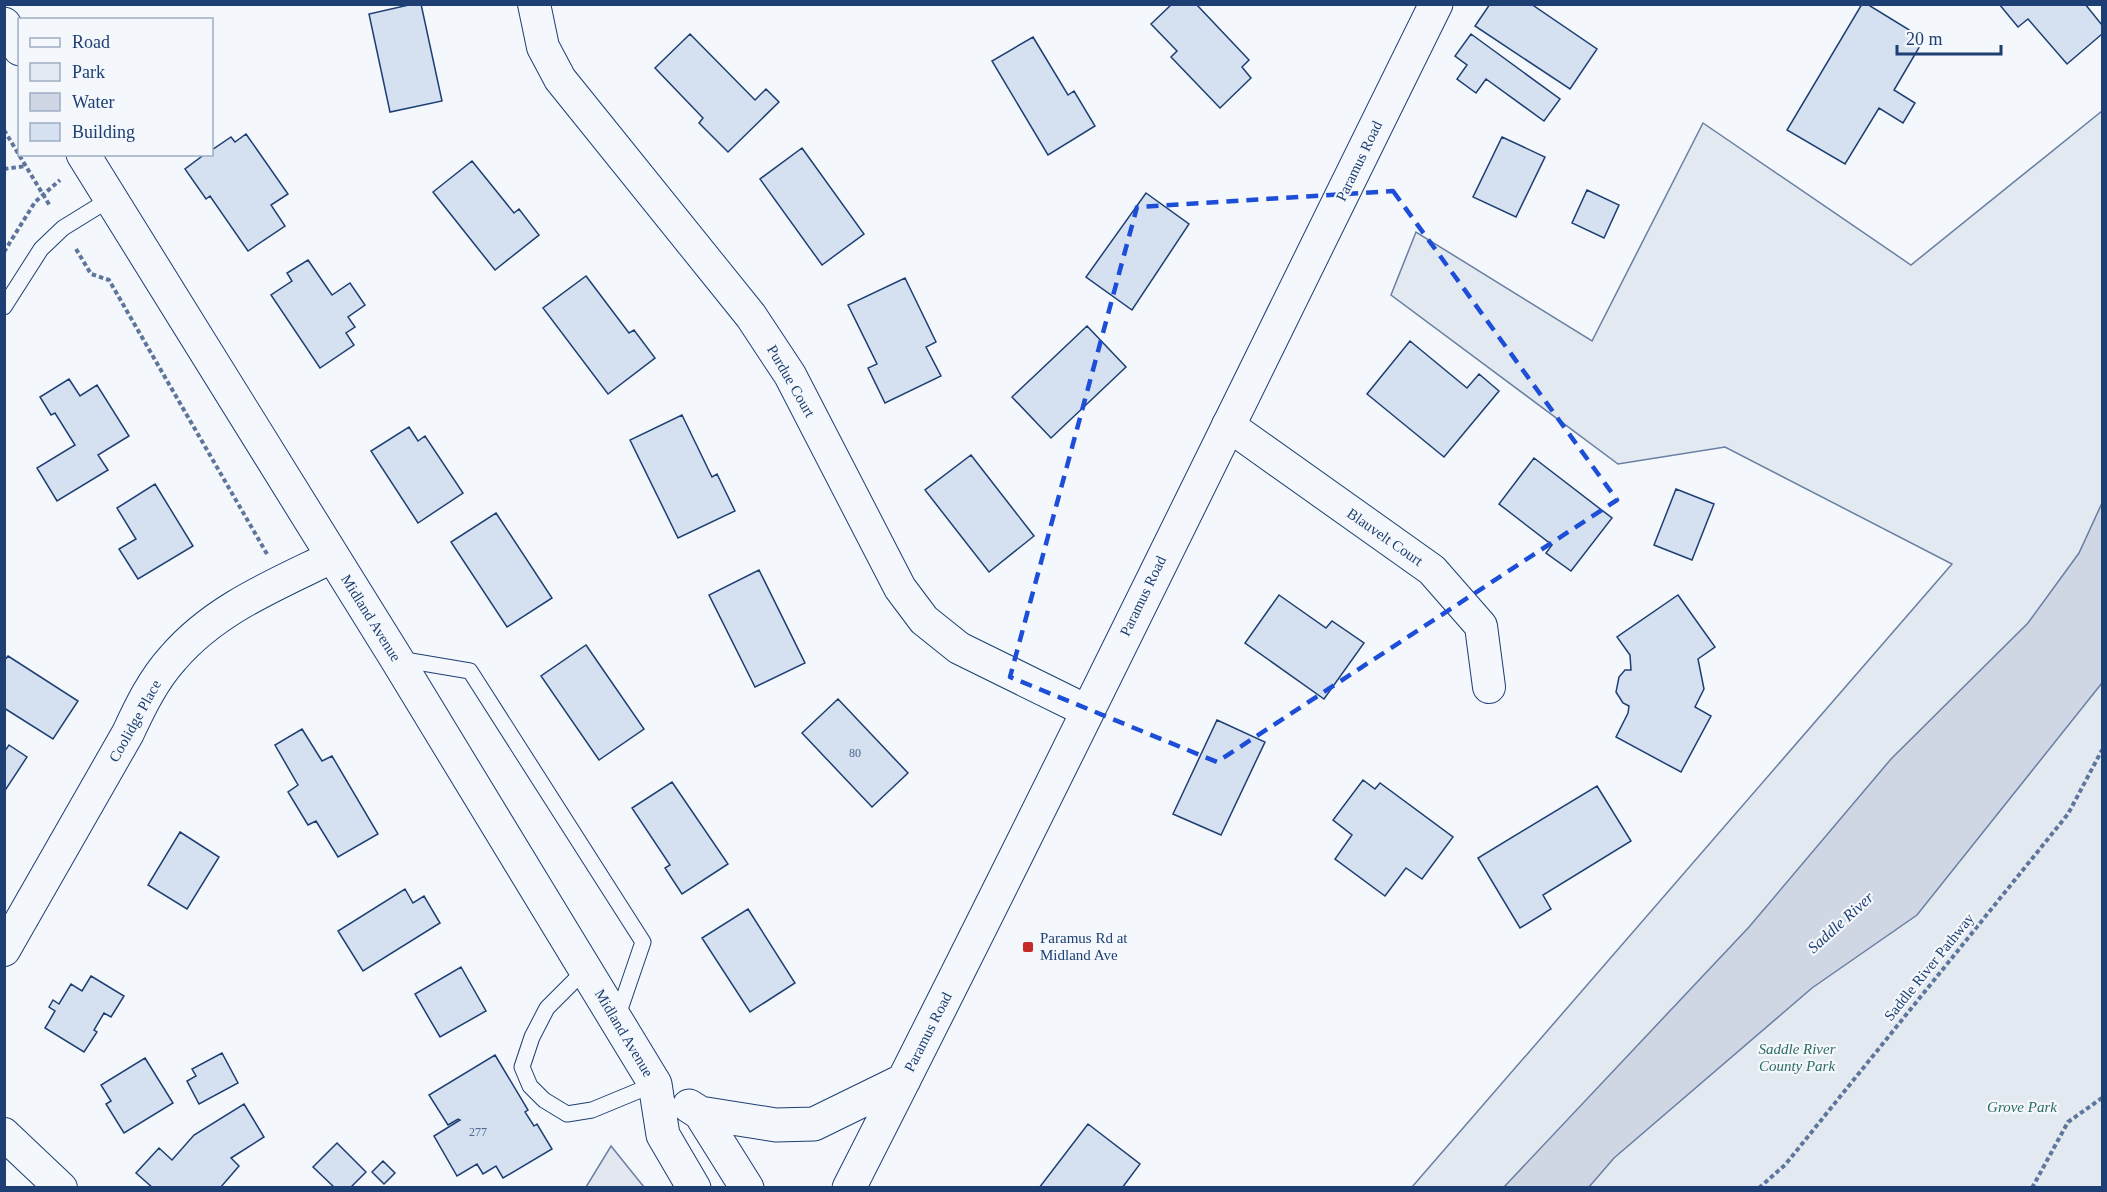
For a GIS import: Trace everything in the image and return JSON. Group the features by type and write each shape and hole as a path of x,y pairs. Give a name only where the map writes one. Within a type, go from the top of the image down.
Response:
{"main road":[{"name":"Paramus Road","path":"849,1188 1004,883 1436,4"},
{"path":"4,24 18,46"},
{"name":"Midland Avenue","path":"84,156 396,658 655,1084 663,1135 694,1188"},
{"path":"700,1113 776,1125 814,1124 904,1080"},
{"name":"Midland Avenue","path":"655,1084 700,1113 747,1188"}],"street":[{"name":"Purdue Court","path":"534,4 543,47 560,79 751,316 790,375 900,588 924,620 958,648 1087,711"},
{"name":"Blauvelt Court","path":"1228,425 1432,570 1481,626 1489,687"},
{"name":"Coolidge Place","path":"4,950 128,733 144,698 172,658 207,624 244,600 332,557"},
{"path":"4,1134 62,1188"}],"lane":[{"path":"4,307 41,249 63,228 110,199"},
{"path":"396,658 470,671 643,942 616,1021"},
{"path":"586,969 547,1008 532,1037 522,1067 530,1086 544,1100 567,1114 592,1110 655,1084"}],"path":[{"path":"4,130 18,153"},
{"path":"20,156 90,274 109,280 270,559"},
{"path":"4,252 35,202 84,156"},
{"path":"4,169 26,166"},
{"name":"Saddle River Pathway","path":"1759,1188 1785,1165 2068,814 2103,750"},
{"path":"2032,1188 2068,1122 2103,1098"}],"highlighted area":[{"path":"1393,191 1617,500 1217,762 1010,677 1137,207"}],"green space":[{"path":"2102,111 2102,1187 1412,1187 1952,564 1725,447 1618,464 1391,295 1416,232 1592,341 1703,123 1911,265"}],"shaded area":[{"path":"611,1146 644,1187 586,1187"}],"water":[{"name":"Saddle River","path":"2102,503 2102,683 1917,915 1812,988 1614,1158 1589,1187 1504,1187 1749,927 1891,759 2028,623 2079,553"}],"building":[{"path":"421,4 442,101 390,112 369,14"},
{"path":"1172,4 1196,4 1249,60 1242,67 1251,78 1220,108 1171,57 1177,51 1151,24"},
{"path":"1490,4 1531,4 1597,49 1570,89 1475,26"},
{"path":"1862,4 1867,4 1924,39 1894,90 1915,103 1903,123 1879,108 1845,164 1787,130"},
{"path":"1999,4 2085,4 2102,25 2102,34 2067,64 2028,19 2018,27"},
{"path":"690,34 755,100 766,89 779,102 728,152 699,123 703,118 655,68"},
{"path":"1471,34 1560,99 1544,121 1486,79 1476,93 1457,79 1467,65 1455,56"},
{"path":"1033,37 1068,95 1074,91 1095,126 1048,155 992,61"},
{"path":"246,134 288,194 271,205 285,226 248,251 210,196 206,199 185,169 202,156 213,156 213,149 231,137 235,142"},
{"path":"1502,137 1545,157 1516,217 1473,197"},
{"path":"802,148 864,234 822,265 760,179"},
{"path":"472,161 514,213 519,209 539,235 495,270 433,192"},
{"path":"1587,190 1619,205 1604,238 1572,223"},
{"path":"1146,193 1189,224 1132,310 1086,277"},
{"path":"308,260 332,295 350,283 365,305 348,317 355,327 346,333 354,345 320,368 271,295 292,281 287,273"},
{"path":"586,276 629,333 634,330 655,358 608,394 543,308"},
{"path":"905,278 936,342 926,347 941,376 885,403 868,368 877,364 848,305"},
{"path":"1087,326 1126,367 1051,438 1012,397"},
{"path":"1410,341 1467,388 1479,374 1499,391 1444,457 1367,394"},
{"path":"69,379 80,396 97,385 129,436 98,455 108,470 57,501 37,468 75,445 55,413 51,415 40,397"},
{"path":"682,415 712,477 717,474 735,511 678,538 630,440"},
{"path":"409,427 418,441 425,436 463,493 418,523 371,451"},
{"path":"971,455 1034,536 989,572 925,490"},
{"path":"1534,458 1612,518 1571,571 1546,553 1552,545 1499,504"},
{"path":"155,484 193,546 138,579 119,549 136,539 117,508"},
{"path":"1676,489 1714,504 1692,560 1654,545"},
{"path":"496,513 552,598 507,627 451,542"},
{"path":"759,570 805,663 755,687 709,595"},
{"path":"1279,595 1326,628 1332,621 1364,643 1324,699 1245,643"},
{"path":"1678,595 1715,647 1698,659 1704,689 1695,707 1711,716 1681,772 1616,737 1629,706 1623,703 1616,692 1619,677 1625,670 1631,670 1630,655 1617,637"},
{"path":"586,645 644,729 599,760 541,676"},
{"path":"8,656 78,701 53,739 4,708 4,661"},
{"path":"838,699 908,773 872,807 802,733"},
{"path":"1217,720 1265,742 1221,835 1173,814"},
{"path":"302,729 322,761 332,756 378,834 338,857 316,821 308,825 288,792 298,785 275,745"},
{"path":"9,745 27,757 4,792 4,752"},
{"path":"1363,780 1375,789 1380,783 1453,837 1422,879 1406,868 1385,896 1335,859 1352,835 1333,820"},
{"path":"672,782 728,864 682,894 665,868 670,865 632,808"},
{"path":"1597,786 1631,841 1543,895 1551,909 1520,928 1478,858"},
{"path":"180,832 219,857 187,909 148,885"},
{"path":"405,889 413,903 424,896 440,923 363,971 338,931"},
{"path":"748,909 795,983 750,1012 702,938"},
{"path":"461,967 486,1011 440,1037 415,994"},
{"path":"91,976 124,996 111,1017 104,1013 94,1030 97,1032 84,1052 45,1028 55,1011 49,1007 53,1000 59,1004 71,984 82,991"},
{"path":"222,1053 238,1083 199,1104 187,1081 196,1076 192,1069"},
{"path":"495,1055 528,1110 525,1112 534,1126 537,1124 552,1149 503,1178 496,1166 483,1174 477,1164 457,1176 434,1136 460,1120 448,1125 429,1095"},
{"path":"145,1058 173,1103 124,1133 106,1104 111,1101 101,1085"},
{"path":"244,1104 264,1137 231,1158 239,1166 220,1188 153,1188 136,1173 159,1148 172,1160 194,1135"},
{"path":"1088,1124 1140,1164 1122,1188 1039,1188"},
{"path":"337,1143 366,1172 350,1188 335,1188 313,1167"},
{"path":"383,1161 395,1173 384,1184 372,1172"}],"place":[{"name":"Paramus Rd at Midland Ave","path":"1028,947"}],"park label":[{"name":"Saddle River County Park","path":"1797,1058"},
{"name":"Grove Park","path":"2022,1107"}]}
